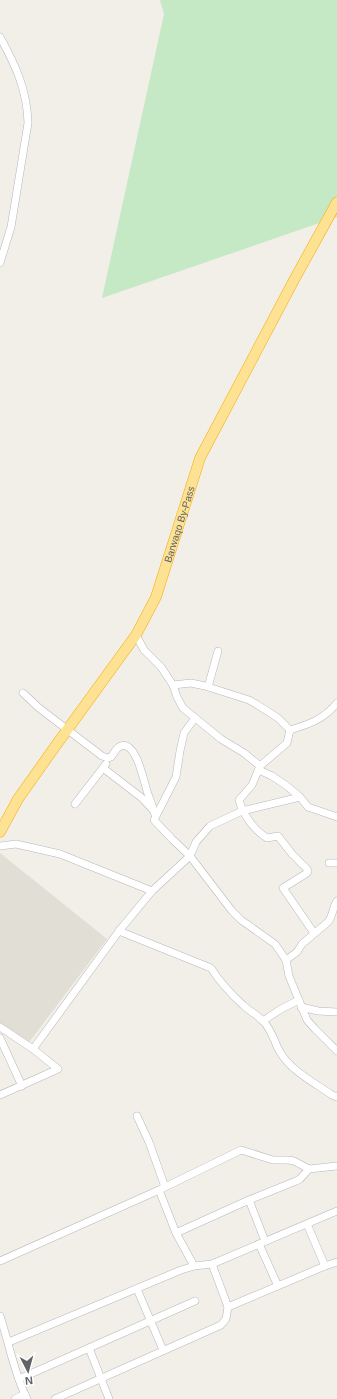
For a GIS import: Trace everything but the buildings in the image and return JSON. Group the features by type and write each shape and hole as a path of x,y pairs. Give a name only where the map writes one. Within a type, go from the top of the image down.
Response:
{"highway":[{"name":"Barwaqo By-Pass","path":"0,832 18,799 136,635 156,597 200,458 290,287 337,202"}],"street":[{"path":"0,37 9,53 24,89 28,108 28,123 11,227 0,263"},
{"path":"136,635 144,650 161,667 173,685 183,708 221,739 244,753 260,768 300,797 308,807 337,816"},
{"path":"208,687 218,651"},
{"path":"173,685 191,683 208,687 256,704 278,718 290,730"},
{"path":"23,693 39,708 102,756 108,758"},
{"path":"290,730 324,716 337,703"},
{"path":"195,718 184,733 176,777 168,794 155,813 154,820 190,856 232,911 275,944 286,960 289,976 307,1020 337,1051"},
{"path":"290,730 287,743 260,768 248,790 238,800 242,811 262,834 268,838 278,836 292,854 307,869 307,873 283,888 314,933"},
{"path":"75,804 103,768 108,758 111,757 117,748 122,745 131,749 138,762 155,813"},
{"path":"103,768 142,798 155,813"},
{"path":"33,1050 119,931 152,891 190,856 196,842 210,826 242,811 300,797"},
{"path":"0,846 16,844 60,854 152,891"},
{"path":"329,863 337,863"},
{"path":"286,960 297,952 302,944 328,922 337,901"},
{"path":"119,931 210,968 217,978 244,1006 263,1020 270,1030 280,1052 289,1063 304,1076 337,1097"},
{"path":"263,1020 281,1009 300,1004 318,1011 337,1012"},
{"path":"0,1027 58,1069 0,1095"},
{"path":"0,1038 22,1086"},
{"path":"137,1116 149,1142 176,1233 194,1266"},
{"path":"0,1261 162,1189 241,1150 273,1160 294,1161 309,1169 337,1166"},
{"path":"176,1233 249,1200 296,1181 300,1179 309,1169"},
{"path":"249,1200 278,1286"},
{"path":"9,1342 194,1266 212,1264 337,1211"},
{"path":"308,1224 324,1266"},
{"path":"228,1307 324,1266 337,1262"},
{"path":"55,1399 221,1325 226,1319 228,1307 212,1264"},
{"path":"137,1289 163,1350"},
{"path":"19,1379 195,1301"},
{"path":"0,1316 26,1397 15,1399"},
{"path":"89,1348 109,1399"}],"shaded area":[{"path":"0,853 107,939 27,1045 0,1026"}],"green space":[{"path":"160,0 337,0 337,217 102,298 164,14"}]}
